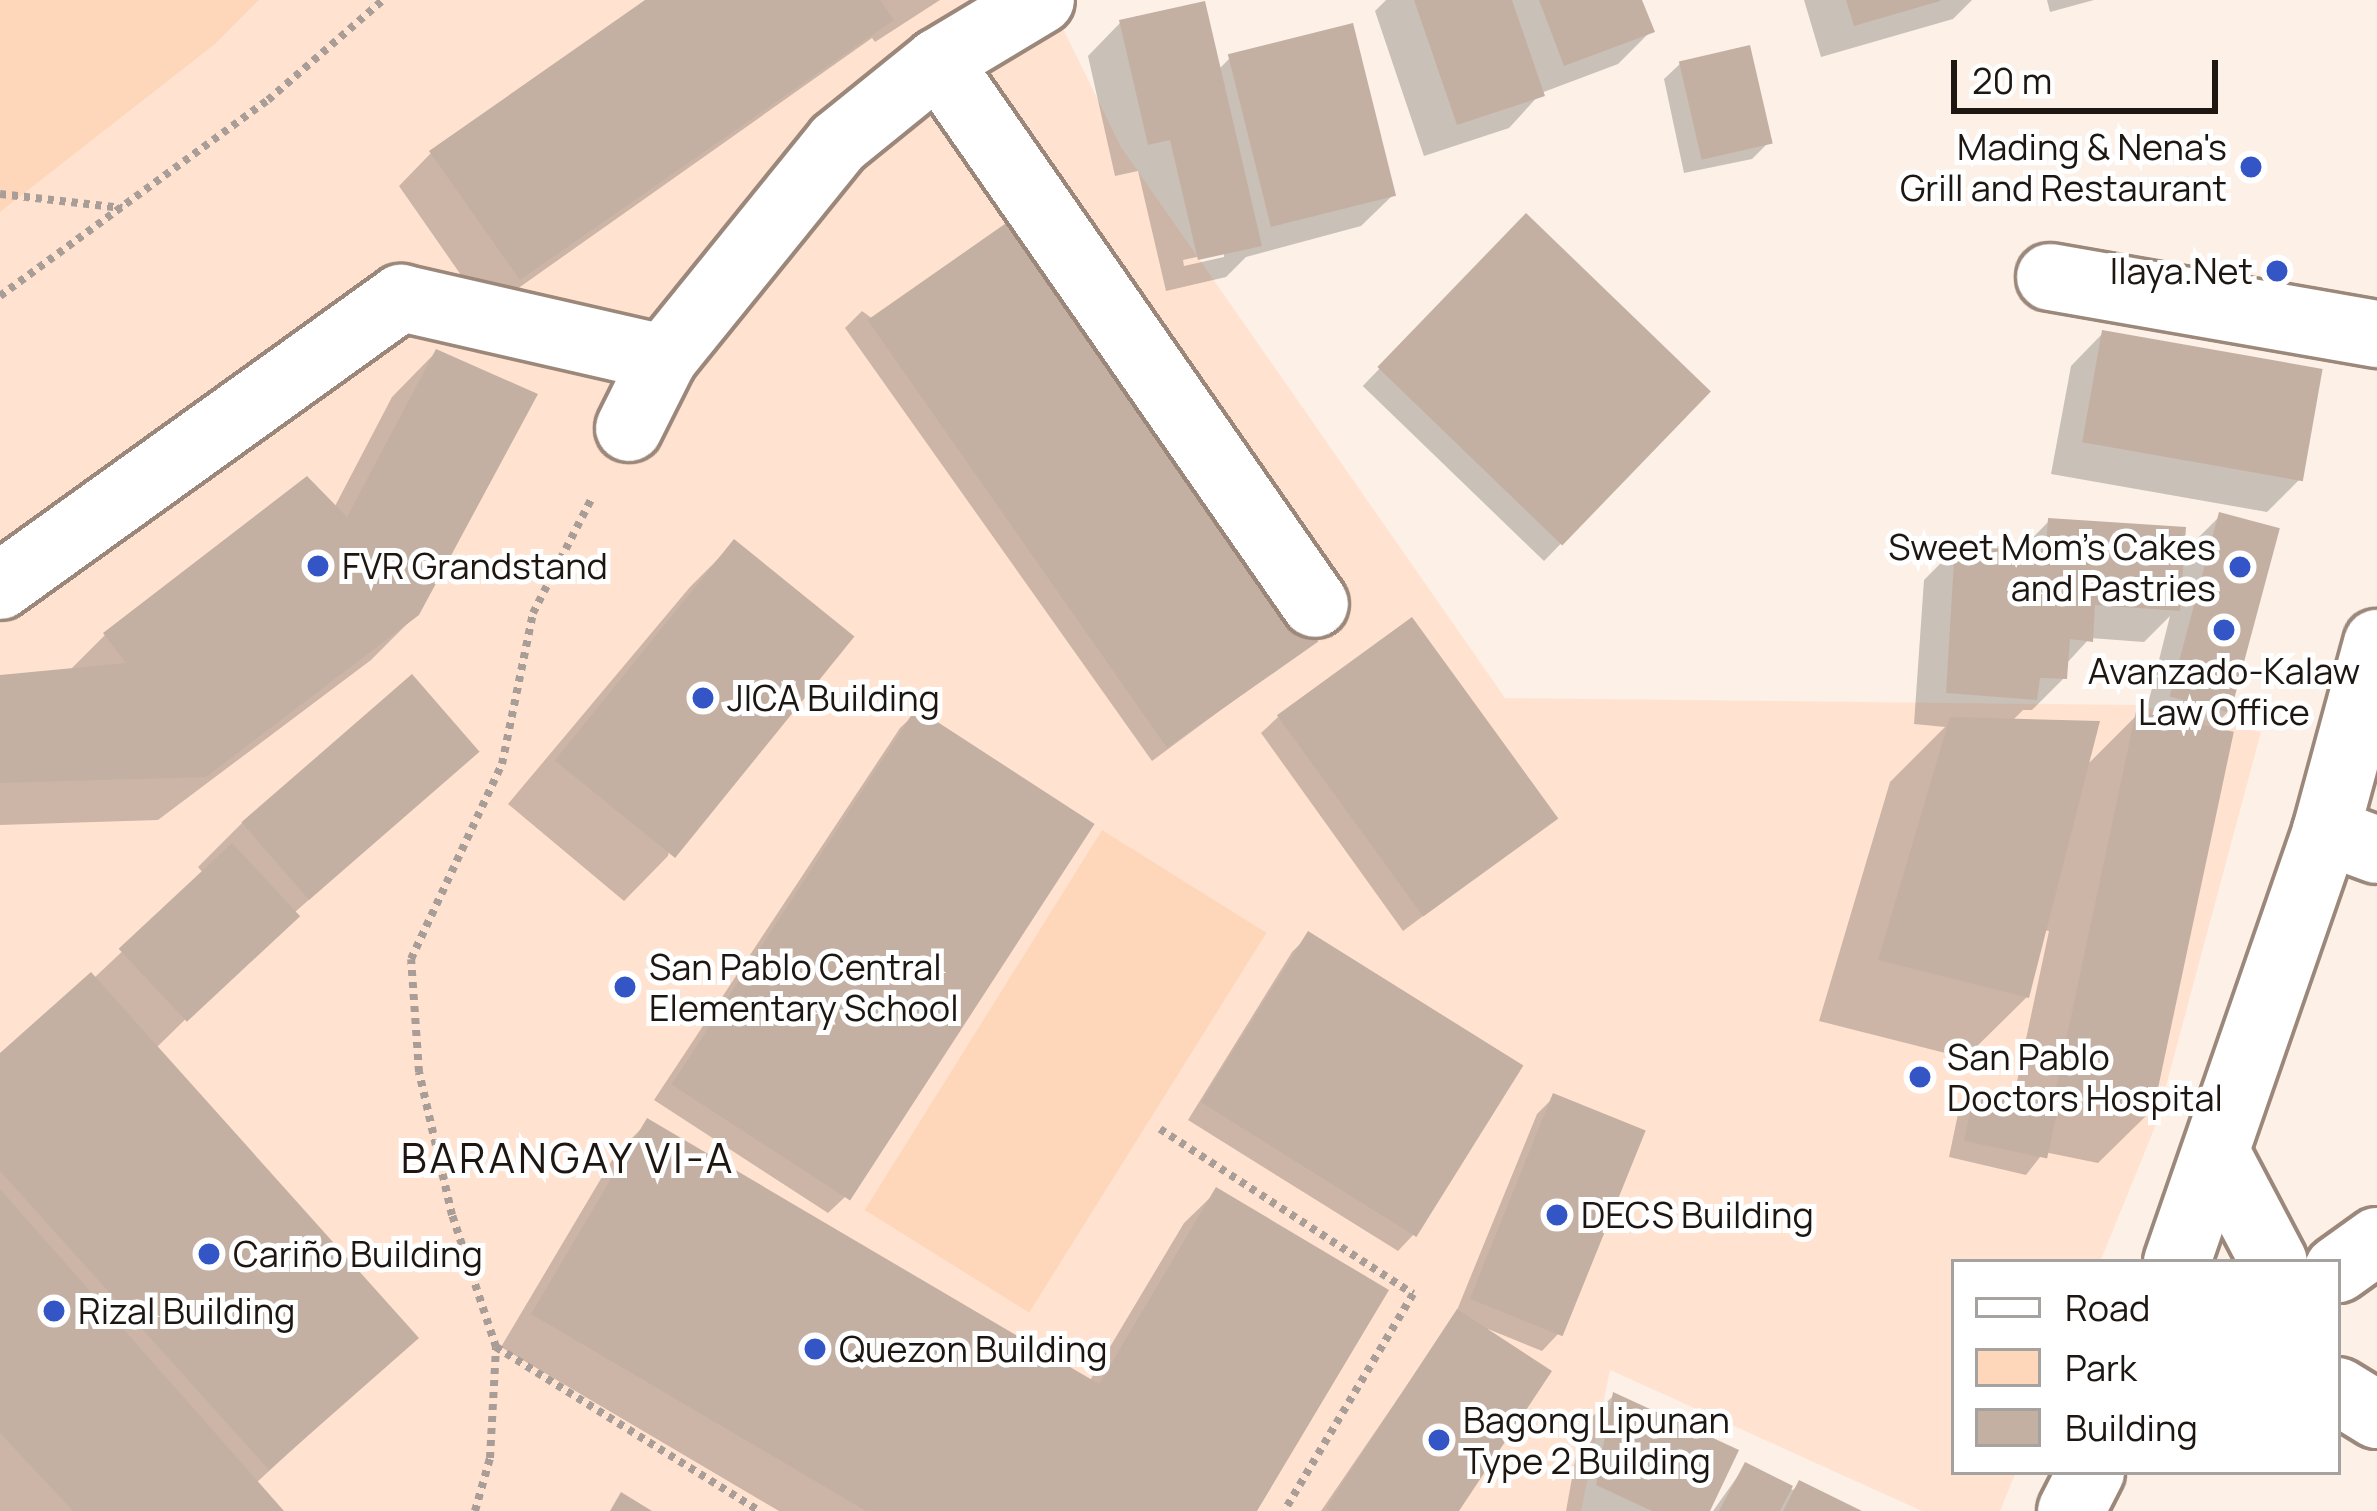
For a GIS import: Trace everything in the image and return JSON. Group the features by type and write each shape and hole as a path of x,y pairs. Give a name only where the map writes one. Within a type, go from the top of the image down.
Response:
{"street":[{"path":"628,428 664,358 838,143 938,62 1041,0"},
{"path":"938,62 1315,604"},
{"path":"2050,277 2377,334"},
{"path":"0,586 400,298 664,358"},
{"path":"2178,1259 2217,1154 2352,840 2377,643"},
{"path":"2217,1154 2272,1259"},
{"path":"2341,1267 2377,1240"},
{"path":"2341,1395 2377,1415"},
{"path":"2071,1511 2089,1475"}],"path":[{"path":"0,296 268,100 383,0"},
{"path":"0,194 124,208"},
{"path":"475,1511 490,1458 496,1347 452,1215 419,1072 411,958 502,764 532,613 628,428"},
{"path":"1160,1129 1413,1294 1285,1511"},
{"path":"496,1347 759,1511"}],"shaded area":[{"path":"0,0 1049,0 1121,147 1505,698 2135,705 2261,732 2155,1127 2101,1259 1951,1259 1951,1475 2015,1475 2000,1511 1922,1511 1610,1370 1581,1511 0,1511"}],"green space":[{"path":"0,0 259,0 215,44 0,212"},
{"path":"1102,830 1267,933 1029,1313 865,1210"}],"building":[{"path":"645,0 880,0 894,20 520,280 429,151"},
{"path":"1414,0 1512,0 1545,96 1457,125"},
{"path":"1539,0 1642,0 1655,32 1564,66"},
{"path":"1846,0 1940,0 1940,1 1854,26"},
{"path":"1205,1 1262,246 1198,260 1170,140 1148,145 1119,20"},
{"path":"1353,23 1396,196 1271,227 1228,54"},
{"path":"1750,45 1773,143 1702,160 1679,61"},
{"path":"1526,213 1711,392 1562,545 1377,367"},
{"path":"1019,214 1318,642 1167,748 867,320"},
{"path":"2102,330 2323,369 2303,481 2082,442"},
{"name":"FVR Grandstand","path":"436,349 538,394 419,615 206,777 0,783 0,675 126,663 103,633 307,476 347,517"},
{"path":"2219,512 2280,528 2230,713 2170,696"},
{"path":"2048,518 2186,527 2180,611 2095,605 2093,642 2070,639 2067,679 2040,678 2037,700 1946,693 1955,544 2046,549"},
{"name":"JICA Building","path":"734,539 854,637 675,858 555,760"},
{"path":"1412,617 1558,818 1423,917 1277,715"},
{"path":"412,674 480,752 309,900 241,822"},
{"path":"916,708 1095,824 850,1201 671,1085"},
{"path":"2136,711 2234,732 2153,1112 2055,1091"},
{"path":"1950,717 2100,721 2029,998 1878,960"},
{"path":"232,843 300,916 187,1022 119,949"},
{"path":"1308,931 1523,1066 1416,1237 1201,1102"},
{"name":"Cariño Building","path":"91,972 419,1338 269,1470 0,1171 0,1053"},
{"path":"1975,1089 2058,1107 2047,1159 1964,1141"},
{"name":"DECS Building","path":"1553,1093 1646,1130 1563,1336 1470,1299"},
{"name":"Quezon Building","path":"647,1118 1099,1384 1216,1187 1389,1290 1257,1511 866,1511 531,1314"},
{"name":"Rizal Building","path":"0,1189 284,1511 73,1511 0,1433"},
{"name":"Bagong Lipunan Type 2 Building","path":"1457,1309 1552,1371 1459,1511 1330,1511 1326,1508"},
{"path":"1613,1392 1739,1450 1710,1511 1652,1511 1596,1485"},
{"path":"1745,1462 1793,1486 1780,1511 1719,1511"},
{"path":"1799,1480 1862,1511 1783,1511"},
{"path":"621,1492 652,1511 610,1511"}],"place":[{"name":"Mading & Nena's Grill and Restaurant","path":"2251,167"},
{"name":"Ilaya.Net","path":"2277,271"},
{"name":"FVR Grandstand","path":"318,566"},
{"name":"Sweet Mom's Cakes and Pastries","path":"2240,567"},
{"name":"Avanzado-Kalaw Law Office","path":"2224,630"},
{"name":"JICA Building","path":"703,698"},
{"name":"San Pablo Central Elementary School","path":"625,987"},
{"name":"San Pablo Doctors Hospital","path":"1920,1077"},
{"name":"DECS Building","path":"1557,1215"},
{"name":"Cariño Building","path":"209,1254"},
{"name":"Rizal Building","path":"54,1311"},
{"name":"Quezon Building","path":"815,1349"},
{"name":"Bagong Lipunan Type 2 Building","path":"1439,1440"}],"district":[{"name":"BARANGAY VI-A","path":"568,1157"}]}
